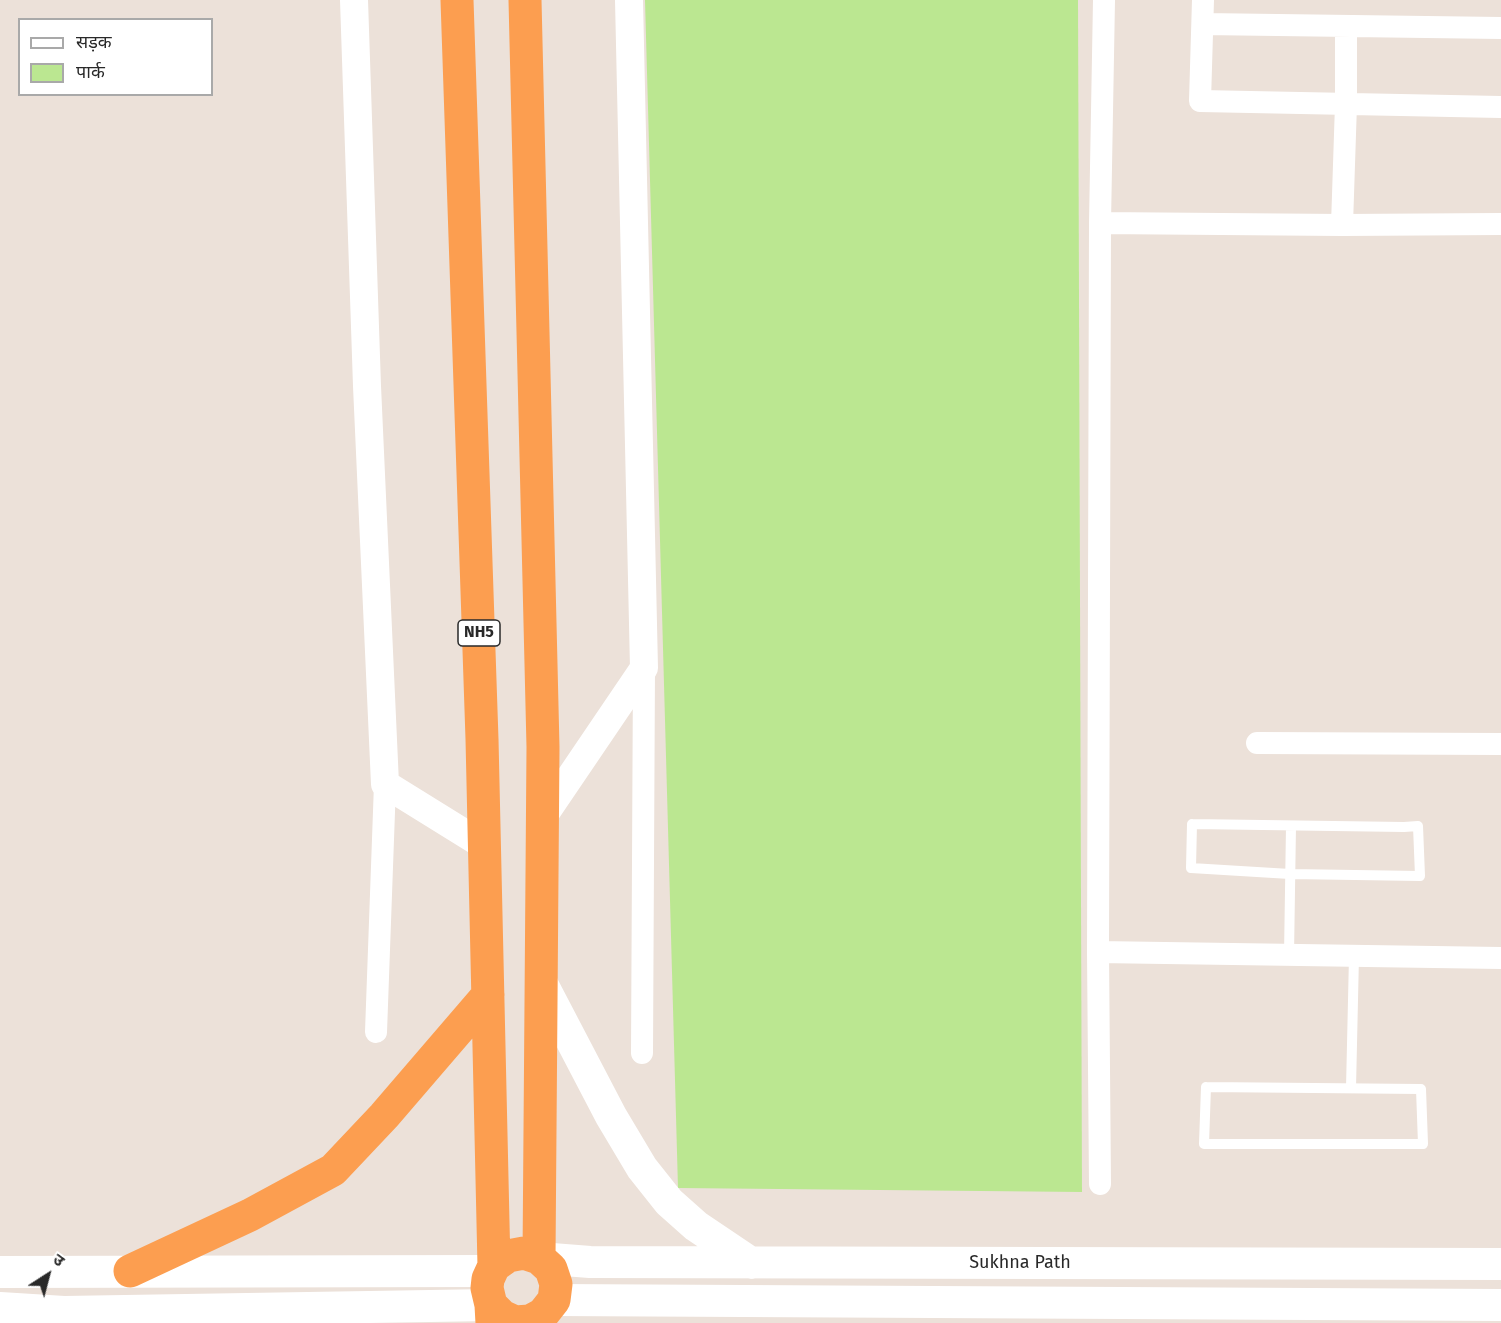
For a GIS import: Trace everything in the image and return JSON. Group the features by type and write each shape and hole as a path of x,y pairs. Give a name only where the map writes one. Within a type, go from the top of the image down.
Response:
{"highway":[{"name":"NH5","path":"457,0 485,846 493,1268 487,1288 492,1314"},
{"path":"525,0 543,747 539,1258"},
{"path":"130,1271 250,1215 333,1170 384,1116 488,995"},
{"path":"492,1314 515,1322 530,1321 547,1312 556,1284 551,1269 539,1258 524,1253 508,1256 493,1268"}],"main road":[{"path":"541,982 611,1116 642,1168 669,1202 689,1220 726,1248 751,1263"},
{"name":"Sukhna Path","path":"539,1258 590,1262 1501,1264"},
{"path":"0,1272 493,1268"},
{"path":"725,1323 786,1301"},
{"path":"547,1312 786,1301 1501,1305"},
{"path":"0,1308 64,1312 297,1315 492,1314"}],"street":[{"path":"354,0 367,386 385,784 376,1032"},
{"path":"628,0 644,668 642,1053"},
{"path":"1100,1184 1098,952 1100,223 1104,0"},
{"path":"1203,0 1200,101 1501,107"},
{"path":"1203,24 1501,28"},
{"path":"1342,225 1346,26"},
{"path":"1100,223 1501,224"},
{"path":"543,817 644,668"},
{"path":"1257,743 1501,744"},
{"path":"385,784 485,846"},
{"path":"1098,952 1501,958"}],"lane":[{"path":"1192,824 1418,826 1420,876 1290,874 1191,867 1192,824"},
{"path":"1289,955 1291,826"},
{"path":"1351,1088 1354,956"},
{"path":"1206,1087 1351,1088 1421,1089 1423,1144 1204,1144 1206,1087"}],"green space":[{"path":"645,0 1078,0 1082,1192 678,1188"}]}
